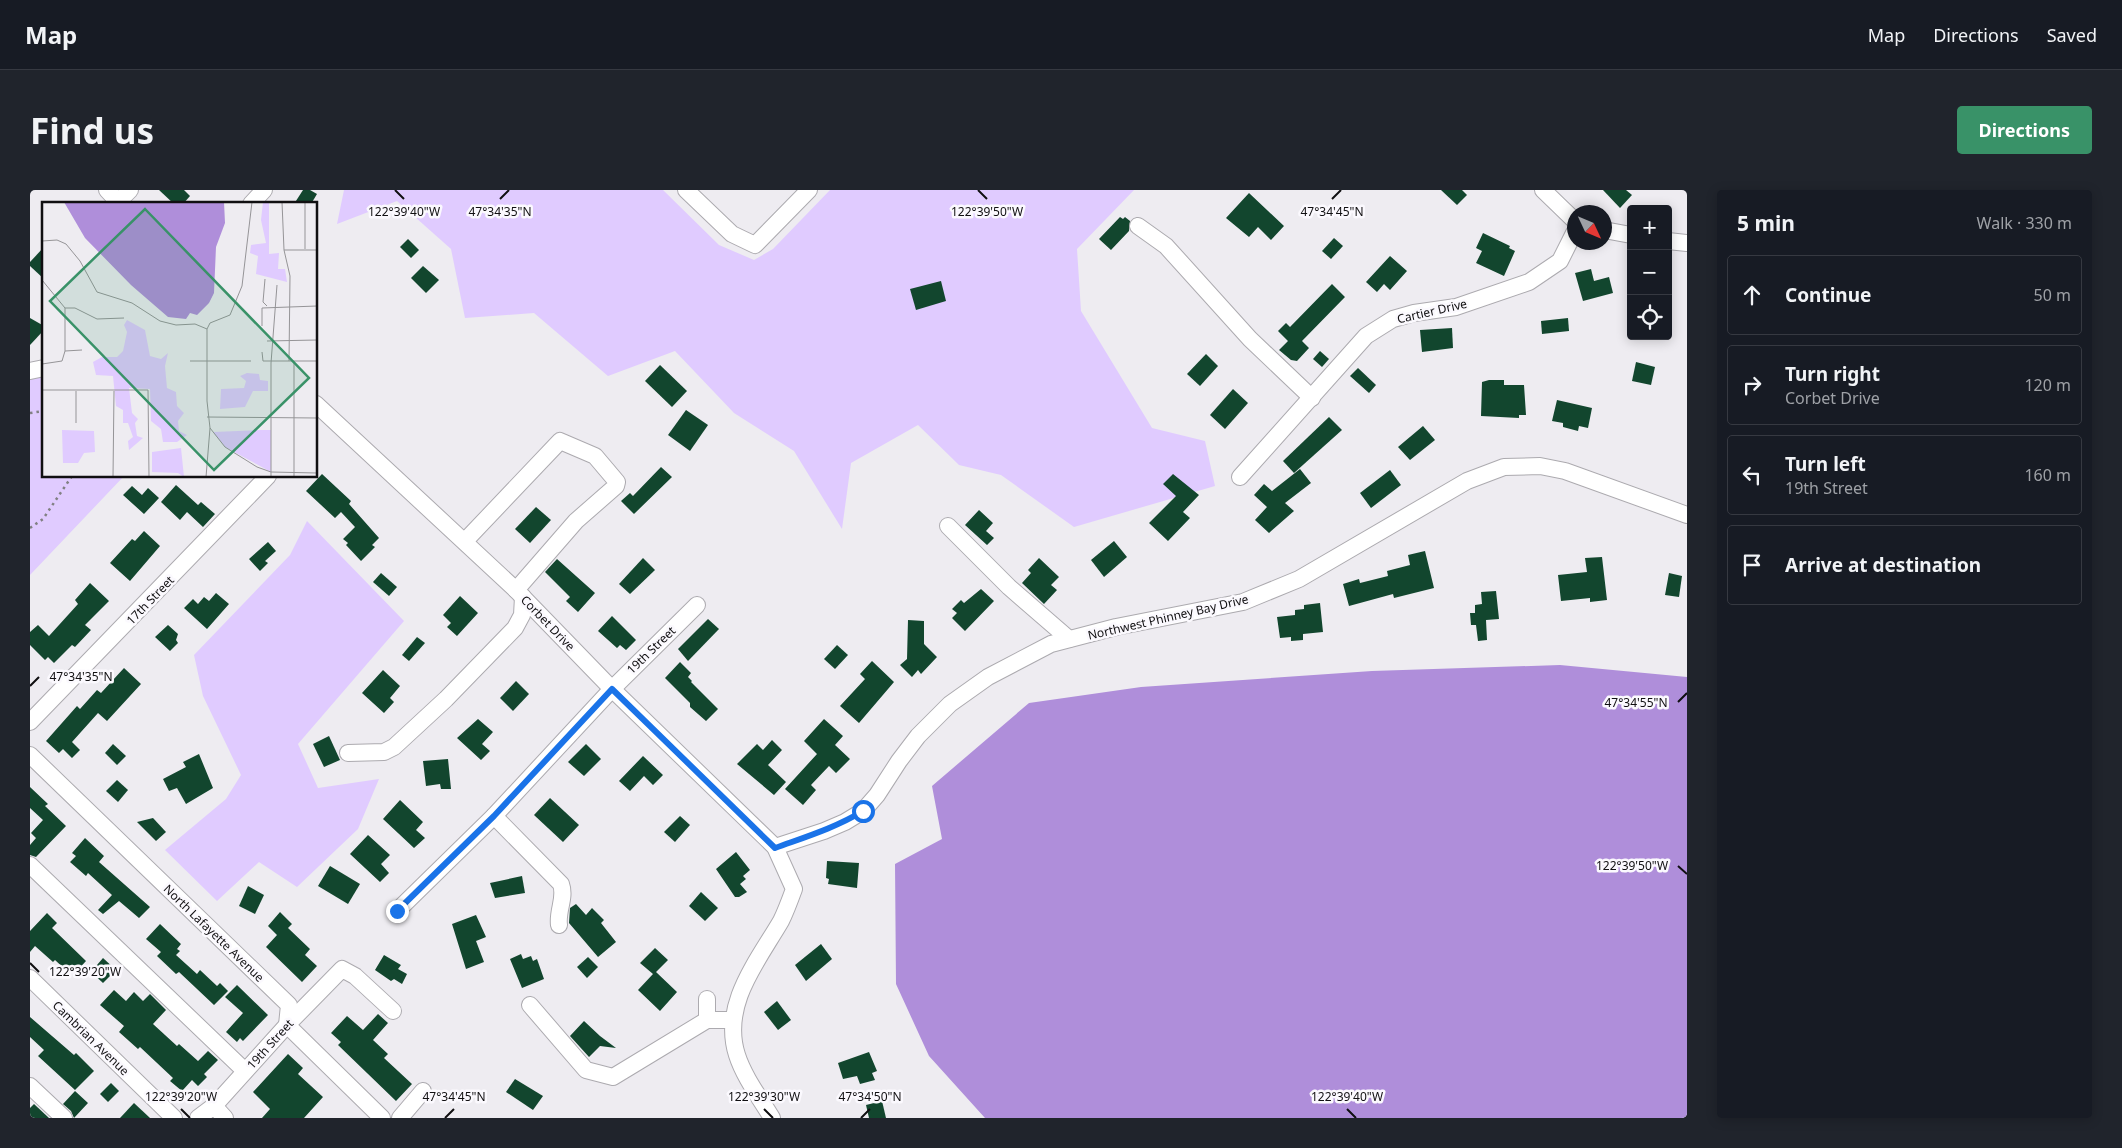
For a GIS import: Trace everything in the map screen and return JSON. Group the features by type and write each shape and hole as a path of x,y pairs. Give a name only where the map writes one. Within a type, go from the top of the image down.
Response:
{"street":[{"path":"253,202 264,190"},
{"path":"686,190 732,234 755,245 809,190"},
{"path":"1543,190 1567,213"},
{"path":"1138,226 1166,246 1250,339 1312,398"},
{"path":"1612,231 1627,234"},
{"path":"1672,241 1687,243"},
{"name":"Cartier Drive","path":"1240,477 1366,336 1393,319 1414,313 1456,307 1529,282 1560,261 1567,248"},
{"name":"Corbet Drive","path":"320,414 465,541 520,593 612,689 775,848"},
{"path":"348,753 384,752 394,747 446,699 515,628 522,615 520,593 576,522 616,486 617,482 595,456 560,441 465,541"},
{"name":"Northwest Phinney Bay Drive","path":"775,848 824,831 845,822 863,811 877,795 899,760 918,736 950,704 988,678 1050,644 1116,627 1244,602 1276,590 1307,575 1467,481 1504,467 1540,466 1565,471 1687,515"},
{"name":"17th Street","path":"30,722 266,478"},
{"path":"948,526 1009,587 1069,640"},
{"name":"19th Street","path":"397,911 494,816 612,689 697,605"},
{"name":"North Lafayette Avenue","path":"30,755 289,1005 287,1025"},
{"path":"494,816 561,884 564,892 558,913 559,925"},
{"path":"772,1118 750,1083 737,1055 732,1031 733,1020 745,982 782,918 794,889 775,848"},
{"path":"30,865 245,1071"},
{"name":"19th Street","path":"198,1118 220,1112 245,1071 342,968 354,976 393,1011"},
{"name":"Cambrian Avenue","path":"30,978 174,1118"},
{"path":"707,999 708,1020"},
{"path":"530,1005 586,1070 613,1077 708,1020 733,1020"},
{"path":"287,1025 382,1118"},
{"path":"30,1086 64,1118"},
{"path":"400,1118 423,1091"}],"path":[{"path":"30,528 43,519 57,495 70,478"}],"shaded area":[{"path":"344,190 663,190 719,245 754,260 773,249 830,190 1134,190 1077,249 1081,311 1152,428 1205,441 1215,486 1074,527 1001,475 959,465 918,425 851,463 842,529 794,451 734,413 675,351 608,376 534,313 465,318 451,249 397,201 337,224"},
{"path":"42,368 42,478 122,478 30,575 30,371"},
{"path":"307,521 404,621 298,744 318,788 379,779 358,829 297,887 259,862 217,901 165,850 226,799 241,775 203,696 194,655 290,555"},
{"path":"1560,665 1687,677 1687,1118 985,1118 929,1056 896,984 895,864 942,839 932,786 1029,703 1141,687 1372,671"}],"building":[{"path":"159,190 184,190 190,196 185,202 172,202"},
{"path":"303,190 310,190 317,194 312,202 295,202"},
{"path":"1441,190 1462,190 1467,195 1457,205"},
{"path":"1603,190 1626,190 1632,195 1620,208"},
{"path":"1249,193 1284,226 1271,240 1258,227 1249,237 1226,218"},
{"path":"1120,217 1123,219 1125,217 1130,221 1129,231 1111,250 1099,239"},
{"path":"1483,233 1510,246 1509,248 1515,251 1504,276 1476,263 1482,251 1476,248"},
{"path":"1334,238 1343,246 1331,259 1322,251"},
{"path":"408,239 419,250 411,258 400,247"},
{"path":"42,249 42,277 30,266 30,262"},
{"path":"1390,256 1407,271 1390,290 1384,284 1377,292 1366,282"},
{"path":"423,266 439,280 426,293 411,278"},
{"path":"1591,269 1594,281 1609,277 1613,293 1583,301 1575,273"},
{"path":"941,281 946,301 916,310 910,289"},
{"path":"1332,284 1345,297 1302,341 1309,348 1297,361 1291,360 1279,350 1288,341 1278,331 1286,323 1290,327"},
{"path":"30,318 42,325 42,332 30,345"},
{"path":"1568,318 1569,331 1542,334 1541,321"},
{"path":"1452,328 1453,348 1422,352 1420,330"},
{"path":"1320,351 1329,359 1322,367 1313,359"},
{"path":"1206,354 1218,366 1200,386 1187,374"},
{"path":"1636,362 1655,367 1651,385 1632,381"},
{"path":"660,365 687,391 672,407 645,381"},
{"path":"1358,368 1376,385 1369,393 1350,376"},
{"path":"1504,380 1504,385 1524,385 1526,415 1519,415 1519,418 1481,416 1482,382"},
{"path":"1233,389 1248,403 1225,429 1210,415"},
{"path":"1557,400 1592,408 1588,428 1579,426 1578,431 1563,427 1563,423 1552,421"},
{"path":"686,410 708,425 690,451 668,435"},
{"path":"1329,417 1342,430 1294,473 1283,461"},
{"path":"1423,426 1435,440 1410,460 1398,447"},
{"path":"661,467 672,477 634,514 621,501 630,493 633,496"},
{"path":"1300,469 1311,483 1285,503 1294,511 1269,533 1255,520 1267,507 1254,495 1264,484 1272,491"},
{"path":"1390,470 1401,485 1371,508 1360,493"},
{"path":"322,474 351,501 349,504 379,538 372,545 375,547 361,561 343,539 355,527 341,512 335,518 306,491"},
{"path":"1173,474 1199,495 1183,512 1190,518 1168,541 1149,523 1176,496 1163,484"},
{"path":"176,485 198,505 201,502 215,514 203,527 187,512 180,520 161,502"},
{"path":"132,486 142,495 148,488 159,498 144,514 123,495"},
{"path":"536,507 551,520 530,543 515,529"},
{"path":"979,510 993,523 986,531 994,538 987,545 965,525"},
{"path":"144,531 160,546 130,581 110,563 132,539 135,541"},
{"path":"1114,541 1127,557 1104,577 1091,560"},
{"path":"268,542 276,551 265,561 268,563 260,571 249,559"},
{"path":"1425,551 1434,588 1394,598 1393,594 1349,606 1343,584 1359,579 1360,583 1388,576 1387,571 1410,565 1408,555"},
{"path":"1602,557 1607,600 1590,602 1590,598 1561,601 1558,575 1587,572 1585,558"},
{"path":"643,558 655,570 630,594 619,584"},
{"path":"1039,558 1059,577 1051,585 1057,590 1044,604 1022,583 1031,573 1028,570"},
{"path":"557,559 595,593 578,612 566,601 570,597 545,572"},
{"path":"381,573 397,587 389,596 373,582"},
{"path":"1669,573 1682,576 1679,597 1665,595"},
{"path":"90,583 109,601 85,625 91,630 75,647 72,645 54,663 48,657 45,660 30,645 30,632 38,625 49,636 78,604 75,600"},
{"path":"981,589 994,601 965,631 952,618 957,613 952,609 961,600 964,603"},
{"path":"1496,591 1499,619 1486,620 1487,640 1478,641 1476,625 1471,625 1470,613 1475,613 1475,605 1482,604 1481,592"},
{"path":"216,593 229,604 207,629 184,608 193,599 198,604 204,597 209,601"},
{"path":"460,596 478,613 457,636 447,627 451,623 443,615"},
{"path":"1320,603 1323,632 1303,634 1303,640 1291,641 1291,637 1280,638 1277,617 1295,615 1295,610 1304,609 1304,605"},
{"path":"612,616 636,640 626,650 620,645 617,648 598,631"},
{"path":"708,619 719,629 688,661 678,649"},
{"path":"908,620 924,621 924,644 937,657 921,674 918,670 912,677 900,665 907,659"},
{"path":"168,625 178,634 176,640 178,643 170,651 155,637"},
{"path":"417,637 425,643 409,661 402,655"},
{"path":"837,645 848,655 835,669 824,659"},
{"path":"872,661 894,682 859,723 840,706 865,679 860,674"},
{"path":"680,662 691,673 688,677 691,682 718,709 706,721 690,707 690,703 665,678"},
{"path":"124,668 141,684 107,721 98,713 72,742 80,750 72,758 63,749 59,753 46,741 77,706 80,709 97,690 101,693"},
{"path":"383,670 400,686 390,698 394,702 384,713 362,693"},
{"path":"516,681 529,694 513,711 500,698"},
{"path":"478,719 493,732 482,744 490,751 481,760 457,738"},
{"path":"824,719 843,736 835,745 850,759 836,773 829,766 811,785 816,790 803,805 785,789 817,754 804,741"},
{"path":"329,736 340,760 324,767 313,744"},
{"path":"772,740 782,750 768,765 786,782 774,795 737,764 757,744 763,750"},
{"path":"113,744 126,756 117,765 105,753"},
{"path":"586,744 601,759 584,776 568,762"},
{"path":"199,754 213,788 186,804 177,788 169,791 163,779 186,767 183,762"},
{"path":"643,756 663,775 653,785 644,776 630,791 619,781"},
{"path":"448,759 451,789 441,789 440,784 426,786 423,761"},
{"path":"117,780 128,790 118,802 106,791"},
{"path":"30,787 48,804 45,806 66,826 36,857 30,855 30,845 36,838 31,833 43,820 30,808"},
{"path":"550,798 579,825 563,842 534,815"},
{"path":"400,800 423,822 416,830 425,838 414,848 383,819"},
{"path":"680,816 690,825 675,842 664,832"},
{"path":"153,818 166,832 156,841 137,822"},
{"path":"368,835 390,855 381,864 389,873 380,882 350,854"},
{"path":"85,838 104,856 99,862 150,907 139,918 119,901 103,914 98,910 112,895 88,873 86,876 70,862 76,856 72,853"},
{"path":"736,852 750,870 743,876 746,879 740,884 747,892 739,897 735,897 716,869"},
{"path":"827,861 859,863 857,888 828,884 829,879 826,878"},
{"path":"330,866 360,884 348,904 318,886"},
{"path":"522,876 525,893 495,898 490,883"},
{"path":"248,886 264,895 255,914 239,906"},
{"path":"701,892 718,908 705,921 689,906"},
{"path":"576,904 586,915 592,908 604,920 601,923 616,942 598,957 569,923 570,908"},
{"path":"280,912 292,924 288,928 310,949 305,955 317,966 302,982 266,947 277,935 268,926"},
{"path":"47,913 57,923 52,928 86,961 74,974 71,971 69,973 55,960 53,962 35,946 30,952 30,931"},
{"path":"476,915 486,937 476,941 484,962 466,969 452,924"},
{"path":"160,924 181,944 177,949 180,951 176,955 197,974 200,970 217,986 220,983 228,991 214,1005 179,972 176,974 157,956 161,952 146,939"},
{"path":"821,944 832,959 806,981 795,965"},
{"path":"655,948 668,960 656,972 677,992 660,1011 638,990 653,974 640,963"},
{"path":"521,954 523,959 531,956 533,961 537,959 544,979 522,988 510,959"},
{"path":"384,955 401,965 398,969 407,974 402,984 394,979 391,981 375,970"},
{"path":"588,957 598,967 587,978 577,967"},
{"path":"103,958 116,970 103,983 91,972"},
{"path":"237,985 268,1015 243,1041 240,1038 237,1042 226,1032 243,1013 225,997"},
{"path":"114,990 126,1001 134,992 143,1001 150,994 166,1010 153,1024 177,1046 179,1044 198,1061 208,1051 218,1060 204,1074 207,1077 198,1086 192,1080 182,1091 170,1081 173,1078 140,1047 138,1049 119,1032 124,1026 100,1005"},
{"path":"777,1001 791,1020 778,1030 764,1012"},
{"path":"378,1014 388,1023 373,1040 388,1054 384,1058 412,1084 396,1101 338,1045 341,1042 331,1033 347,1016 363,1030"},
{"path":"30,1017 74,1055 76,1053 94,1071 75,1090 38,1056 44,1050 30,1037"},
{"path":"584,1021 616,1048 600,1046 589,1057 570,1036"},
{"path":"869,1052 877,1071 872,1073 875,1080 860,1084 857,1076 843,1079 838,1063"},
{"path":"288,1054 303,1068 298,1074 323,1097 304,1118 262,1118 270,1109 253,1092"},
{"path":"515,1079 543,1096 533,1110 506,1092"},
{"path":"111,1083 119,1091 108,1102 100,1094"},
{"path":"75,1091 88,1103 74,1118 71,1111 63,1104"},
{"path":"882,1101 886,1118 869,1118 866,1105"},
{"path":"134,1103 150,1118 120,1118"},
{"path":"34,1104 49,1118 30,1118 30,1108"}],"route":[{"path":"397,911 494,816 612,689 775,848 824,831 845,822 863,811"}]}
